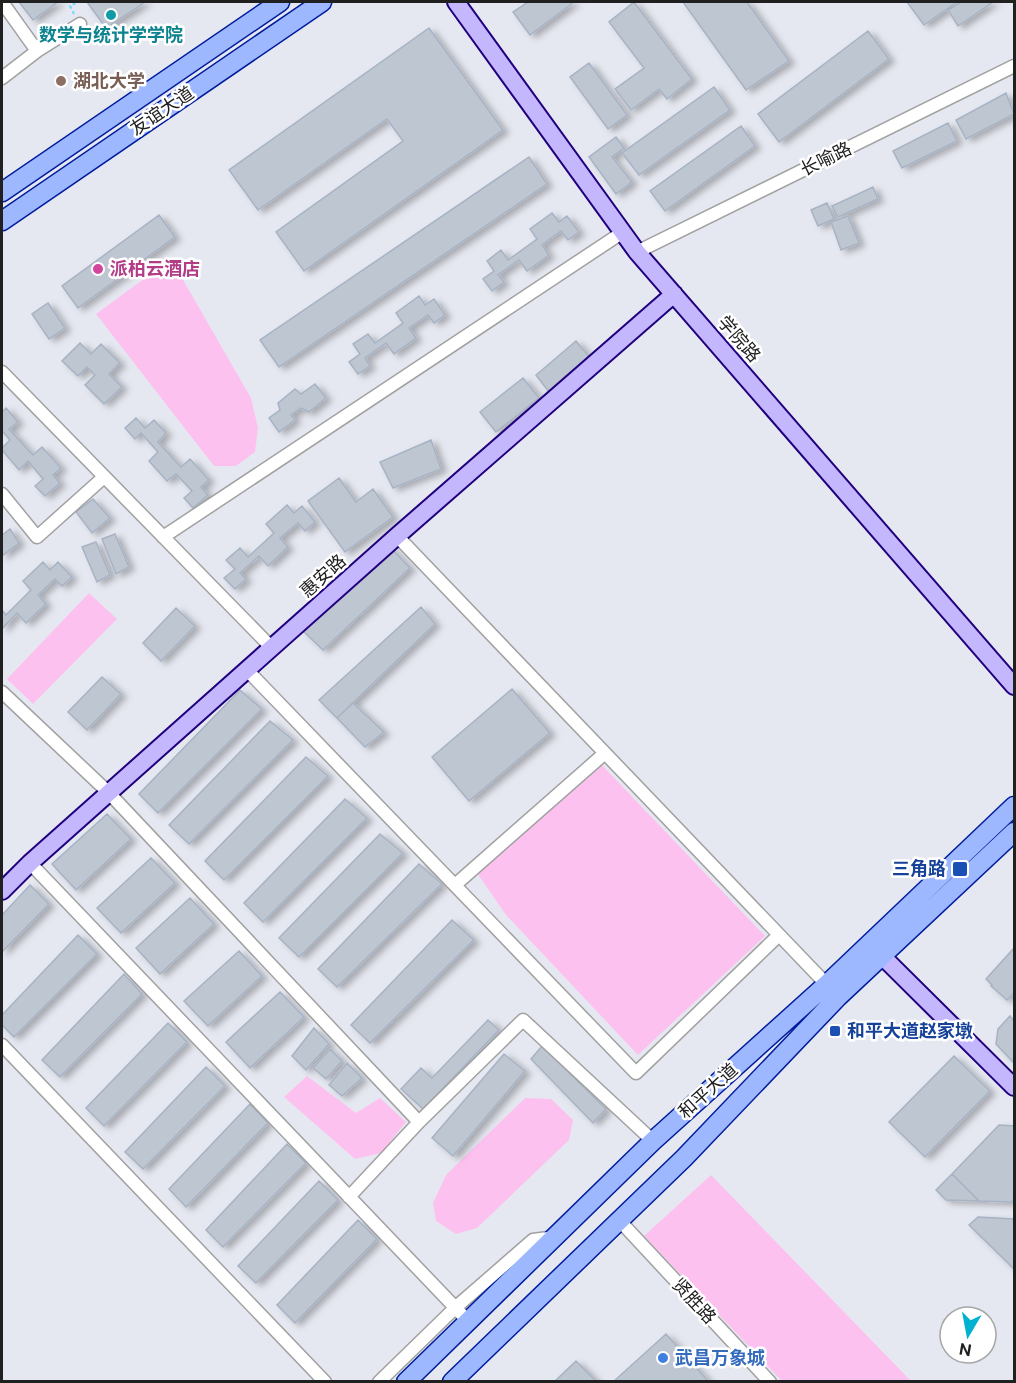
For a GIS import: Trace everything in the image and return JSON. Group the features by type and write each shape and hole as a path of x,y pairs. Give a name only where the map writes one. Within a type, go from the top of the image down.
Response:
{"main road":[{"name":"友谊大道","path":"2,192 280,2"},
{"name":"友谊大道","path":"2,221 322,2"},
{"name":"和平大道","path":"452,1382 684,1158 832,991 1014,806"},
{"name":"和平大道","path":"406,1382 653,1141 832,991 882,956 1014,832"}],"street":[{"path":"2,2 37,51"},
{"name":"学院路","path":"456,2 637,252 1014,686"},
{"path":"2,78 37,51 80,24"},
{"name":"长喻路","path":"637,252 1014,66"},
{"path":"163,537 623,232"},
{"name":"惠安路","path":"2,891 109,792 397,536 674,294"},
{"path":"2,372 272,648"},
{"path":"2,494 37,537 104,477"},
{"path":"397,536 832,991"},
{"path":"247,670 636,1073 779,935"},
{"path":"2,692 109,792 419,1122"},
{"path":"455,885 605,753"},
{"path":"30,863 470,1322"},
{"path":"882,956 1014,1087"},
{"path":"349,1197 419,1122 523,1020 653,1141"},
{"path":"2,1045 325,1382"},
{"name":"贤胜路","path":"619,1220 770,1382"},
{"path":"379,1382 456,1307 533,1240 556,1237"}],"shaded area":[{"path":"171,259 251,398 258,428 255,452 236,466 214,466 96,314"},
{"path":"89,593 117,619 33,704 7,679"},
{"path":"601,764 765,936 638,1055 506,915 477,873"},
{"path":"307,1076 356,1113 380,1098 406,1122 381,1153 355,1159 284,1097"},
{"path":"525,1098 551,1099 573,1120 569,1140 477,1228 456,1234 436,1221 433,1203 446,1175"},
{"path":"711,1175 911,1381 782,1381 644,1236"}],"building":[{"path":"19,2 58,2 33,20"},
{"name":"数学与统计学学院","path":"87,2 145,2 106,28"},
{"path":"528,2 574,2 530,35 513,12"},
{"path":"634,2 692,79 667,99 659,89 631,110 615,89 644,68 609,22"},
{"path":"683,2 747,2 789,61 746,90"},
{"path":"907,2 957,2 924,25"},
{"path":"961,2 993,2 958,26 948,10"},
{"path":"429,28 503,130 304,271 276,232 403,141 387,119 258,210 229,170"},
{"path":"868,31 889,59 779,142 758,114"},
{"path":"589,63 627,115 608,129 570,77"},
{"path":"714,87 730,110 639,175 622,153"},
{"path":"1006,93 1014,114 966,139 956,120"},
{"path":"948,123 957,141 902,168 893,151"},
{"path":"741,126 755,146 665,211 650,191"},
{"path":"616,137 624,148 612,157 632,182 616,194 589,157"},
{"path":"529,157 547,184 279,367 260,340"},
{"path":"873,187 878,199 838,217 832,206"},
{"path":"827,203 834,219 818,226 811,210"},
{"path":"552,213 559,222 567,216 579,232 568,240 561,231 542,245 549,255 527,271 519,260 498,275 504,282 492,291 483,279 494,271 487,261 501,250 508,260 537,239 530,229"},
{"path":"159,215 175,237 78,308 62,286"},
{"path":"848,216 859,243 841,250 831,222"},
{"path":"419,296 425,305 434,299 445,315 434,323 428,315 409,328 416,338 394,354 386,343 365,358 370,366 358,374 349,362 360,354 353,344 368,334 375,343 403,323 396,313"},
{"path":"48,303 65,328 49,339 32,314"},
{"path":"576,341 590,358 549,392 536,375"},
{"path":"80,343 91,354 101,344 120,363 109,374 122,387 104,404 85,385 95,375 87,367 78,376 62,361"},
{"path":"523,378 539,398 496,432 480,412"},
{"path":"315,384 326,398 309,412 301,408 291,415 295,420 279,432 269,418 280,410 278,403 295,389 301,394"},
{"path":"6,408 18,422 9,429 33,455 42,447 61,468 53,475 60,483 45,496 35,486 43,479 28,461 19,470 2,450 10,440 2,431 2,412"},
{"path":"136,418 145,428 154,420 166,433 158,442 181,467 190,459 209,480 201,487 208,495 193,508 184,498 192,491 176,474 167,481 149,461 158,452 141,433 135,439 125,428"},
{"path":"431,440 441,469 393,488 380,462"},
{"path":"339,478 356,502 373,489 393,517 345,552 308,501"},
{"path":"93,499 110,518 92,533 76,512"},
{"path":"287,505 294,513 302,506 315,522 305,531 298,523 280,538 288,547 268,566 259,556 240,573 246,579 235,589 224,578 235,569 226,560 240,548 248,557 274,533 266,524"},
{"path":"10,529 19,543 2,556 2,535"},
{"path":"115,534 129,567 116,574 102,539"},
{"path":"96,542 110,575 97,582 82,547"},
{"path":"390,547 410,568 323,650 303,631"},
{"path":"43,562 50,570 58,562 72,577 62,586 55,579 38,595 46,604 26,623 17,613 2,629 2,610 6,615 31,590 23,581"},
{"path":"421,607 435,624 337,718 319,700"},
{"path":"176,608 195,626 161,661 143,643"},
{"path":"102,677 121,694 87,730 68,712"},
{"path":"512,689 550,733 469,801 432,757"},
{"path":"240,690 262,709 158,813 139,794"},
{"path":"353,703 384,732 365,747 337,718"},
{"path":"270,721 293,740 189,844 169,825"},
{"path":"306,757 328,776 224,880 205,861"},
{"path":"345,799 367,818 263,922 244,903"},
{"path":"107,814 131,839 76,890 52,864"},
{"path":"380,834 403,853 299,957 279,938"},
{"path":"151,858 175,883 121,933 97,908"},
{"path":"419,864 442,884 337,987 318,969"},
{"path":"30,885 49,904 2,952 2,915"},
{"path":"190,898 214,924 160,974 136,948"},
{"path":"452,920 474,940 370,1043 351,1025"},
{"path":"78,935 97,954 14,1037 2,1025 2,1015"},
{"path":"1014,948 1014,993 1007,1000 986,979"},
{"path":"239,951 262,976 208,1026 184,1001"},
{"path":"124,974 142,994 60,1077 42,1060"},
{"path":"280,992 304,1017 250,1068 226,1042"},
{"path":"1010,1016 1014,1021 1014,1063 996,1044 998,1029"},
{"path":"488,1020 499,1030 423,1109 401,1089 421,1068 432,1078"},
{"path":"168,1023 187,1042 104,1126 86,1108"},
{"path":"314,1028 329,1044 306,1070 292,1056"},
{"path":"542,1046 606,1109 593,1123 531,1059"},
{"path":"330,1049 342,1061 326,1079 313,1068"},
{"path":"504,1054 525,1071 453,1156 432,1138"},
{"path":"954,1056 990,1091 925,1157 889,1122"},
{"path":"347,1063 362,1078 342,1096 329,1085"},
{"path":"206,1067 225,1086 143,1169 125,1152"},
{"path":"250,1104 268,1123 186,1207 169,1189"},
{"path":"999,1125 1014,1126 1014,1199 1011,1202 979,1201 952,1174"},
{"path":"287,1144 306,1163 223,1247 206,1230"},
{"path":"952,1174 979,1201 946,1200 936,1190"},
{"path":"319,1181 338,1200 256,1283 238,1266"},
{"path":"978,1217 1014,1219 1014,1269 969,1225"},
{"path":"358,1220 377,1239 295,1323 277,1305"},
{"name":"武昌万象城","path":"666,1334 709,1382 613,1382"},
{"path":"576,1361 597,1382 554,1382"}],"place":[{"name":"数学与统计学学院","path":"111,15"},
{"name":"湖北大学","path":"61,81"},
{"name":"派柏云酒店","path":"98,269"},
{"name":"三角路","path":"960,869"},
{"name":"和平大道赵家墩","path":"835,1031"},
{"name":"武昌万象城","path":"663,1358"}]}
